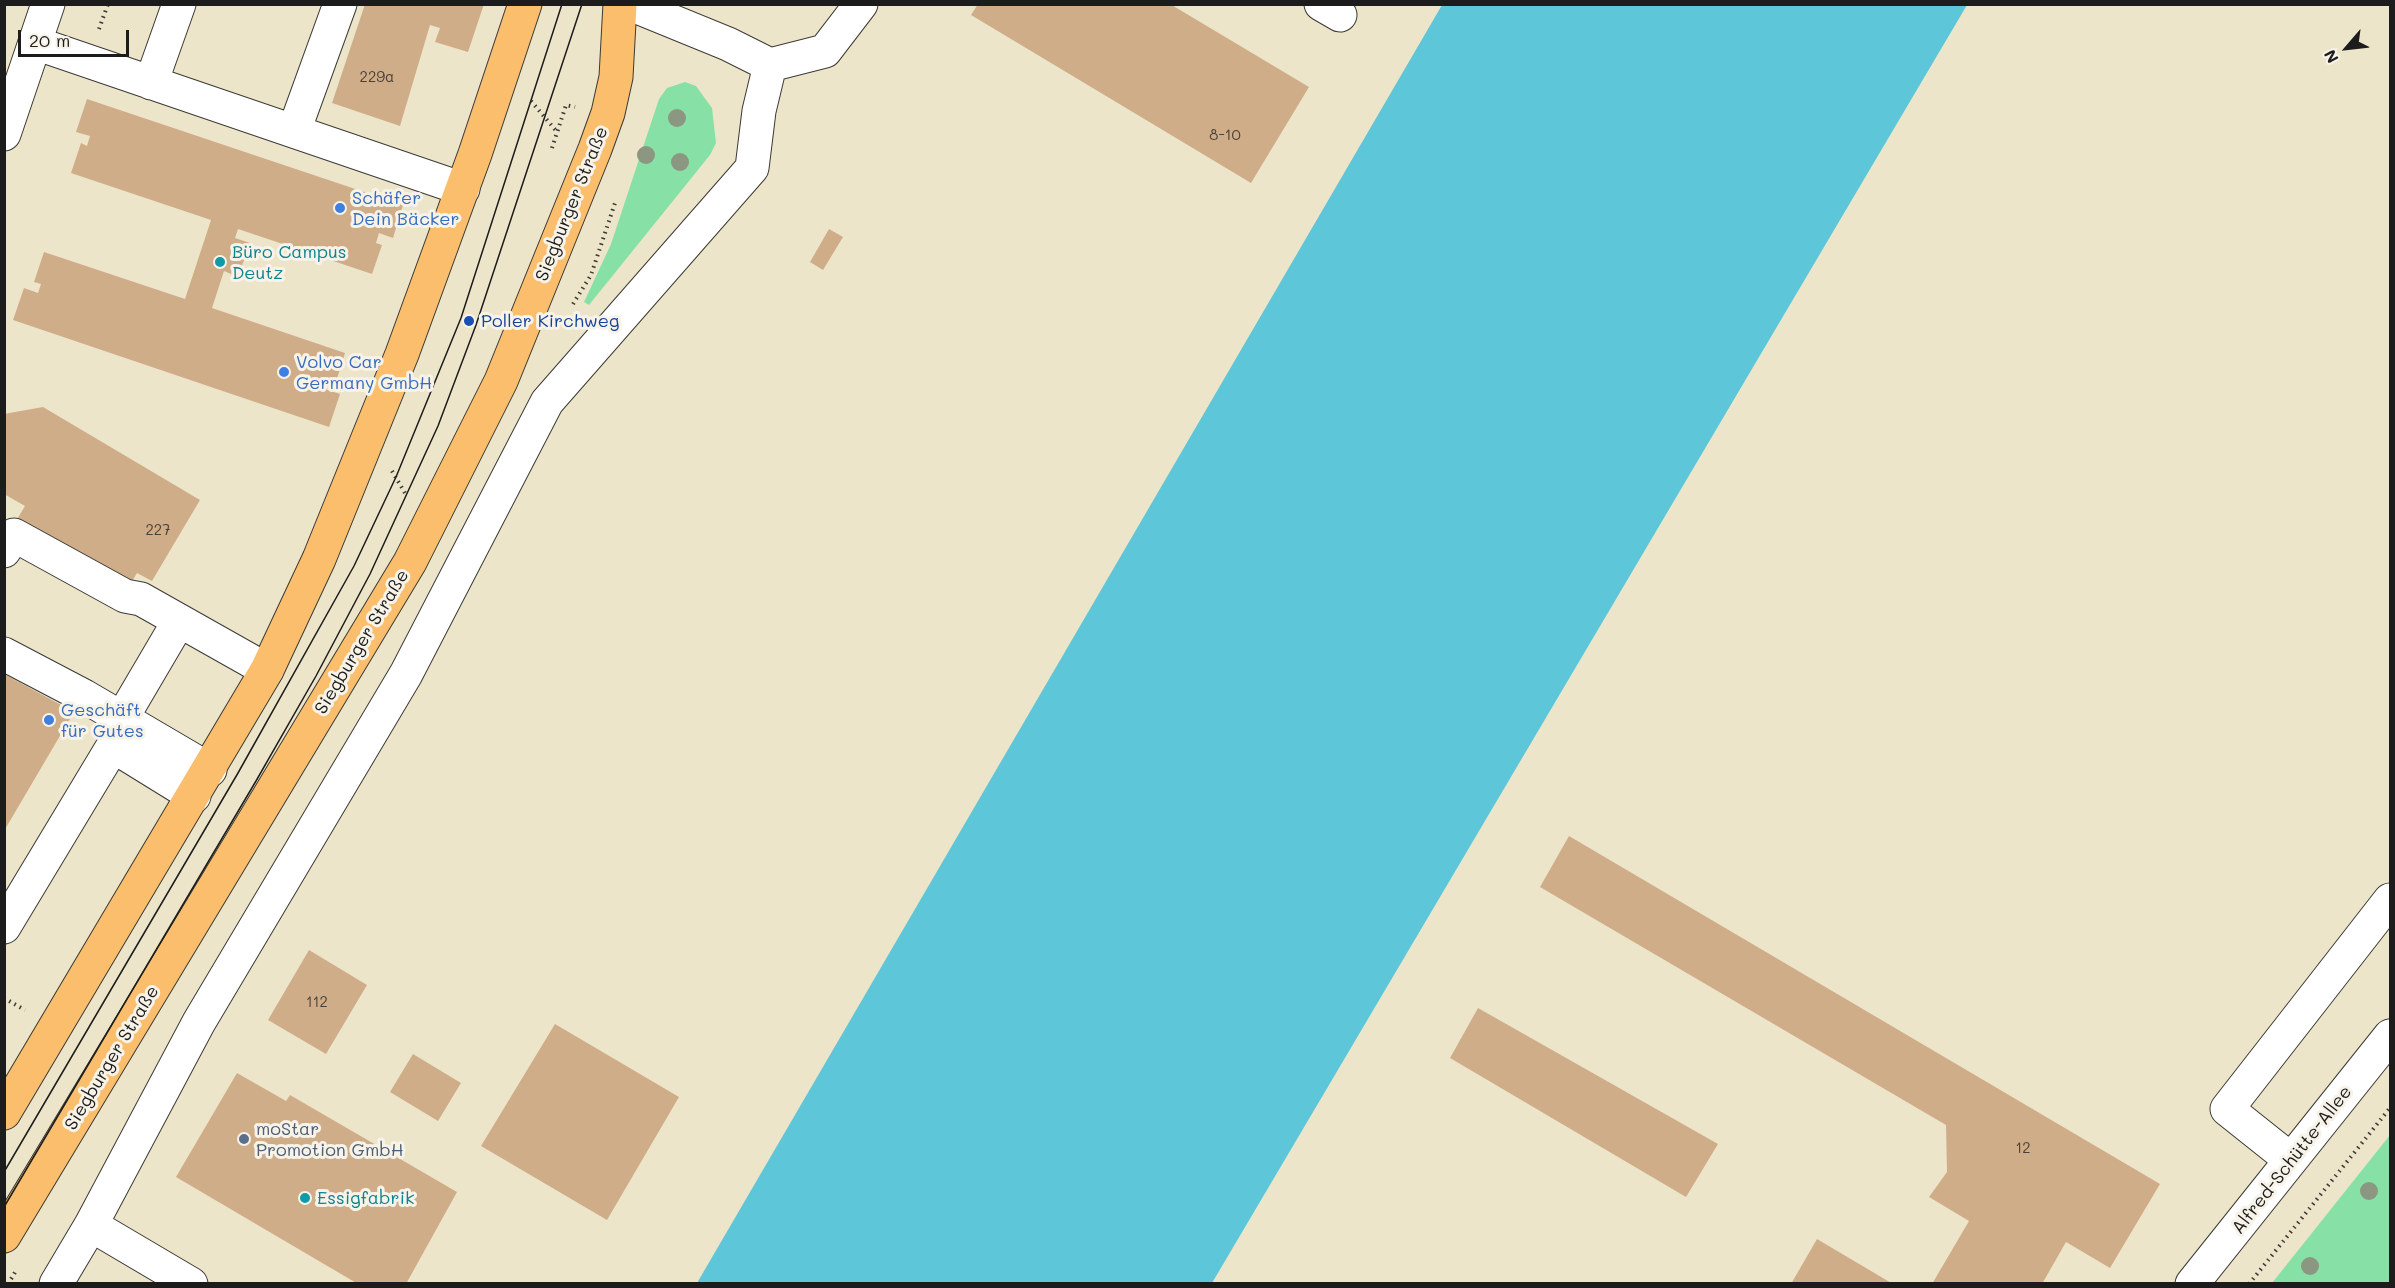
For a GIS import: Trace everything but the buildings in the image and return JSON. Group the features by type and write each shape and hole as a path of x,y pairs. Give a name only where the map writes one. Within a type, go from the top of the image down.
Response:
{"main road":[{"path":"4,1113 267,670 352,484 462,189 525,4"},
{"name":"Siegburger Straße","path":"4,1236 410,562 501,381 608,113 616,77 620,4"}],"street":[{"path":"4,134 48,4"},
{"path":"152,83 179,4"},
{"path":"294,130 340,4"},
{"path":"630,4 728,44 770,65 825,51 861,4"},
{"path":"35,43 462,189"},
{"path":"56,1284 91,1226 199,1022 406,674 547,402 752,168 759,111 770,65"},
{"path":"4,551 14,535 125,596 141,599 267,670"},
{"path":"122,718 179,621"},
{"path":"4,654 122,718 202,783"},
{"path":"4,927 113,746 202,783"},
{"path":"2291,1160 2227,1109 2391,900"},
{"name":"Alfred-Schütte-Allee","path":"2192,1284 2391,1036"},
{"path":"91,1226 191,1284"}],"path":[{"path":"552,148 558,133"},
{"path":"387,463 406,495"},
{"path":"4,998 28,1012"},
{"path":"2249,1284 2391,1108"}],"green space":[{"path":"685,82 696,86 712,108 716,143 710,155 589,305 584,302 611,244 659,99 667,88"},
{"path":"2390,1135 2390,1283 2272,1283"}],"water":[{"path":"1442,5 1967,5 1212,1283 697,1283"}],"tram line":[{"path":"4,1172 238,773 354,566 396,477 461,318 562,4"},
{"path":"4,1207 256,781 316,676 370,574 438,426 476,325 582,4"}],"place":[{"name":"Schäfer Dein Bäcker","path":"340,208"},
{"name":"Büro Campus Deutz","path":"220,262"},
{"name":"Poller Kirchweg","path":"469,321"},
{"name":"Volvo Car Germany GmbH","path":"284,372"},
{"name":"Geschäft für Gutes","path":"49,720"},
{"name":"moStar Promotion GmbH","path":"244,1139"},
{"name":"Essigfabrik","path":"305,1198"}]}
